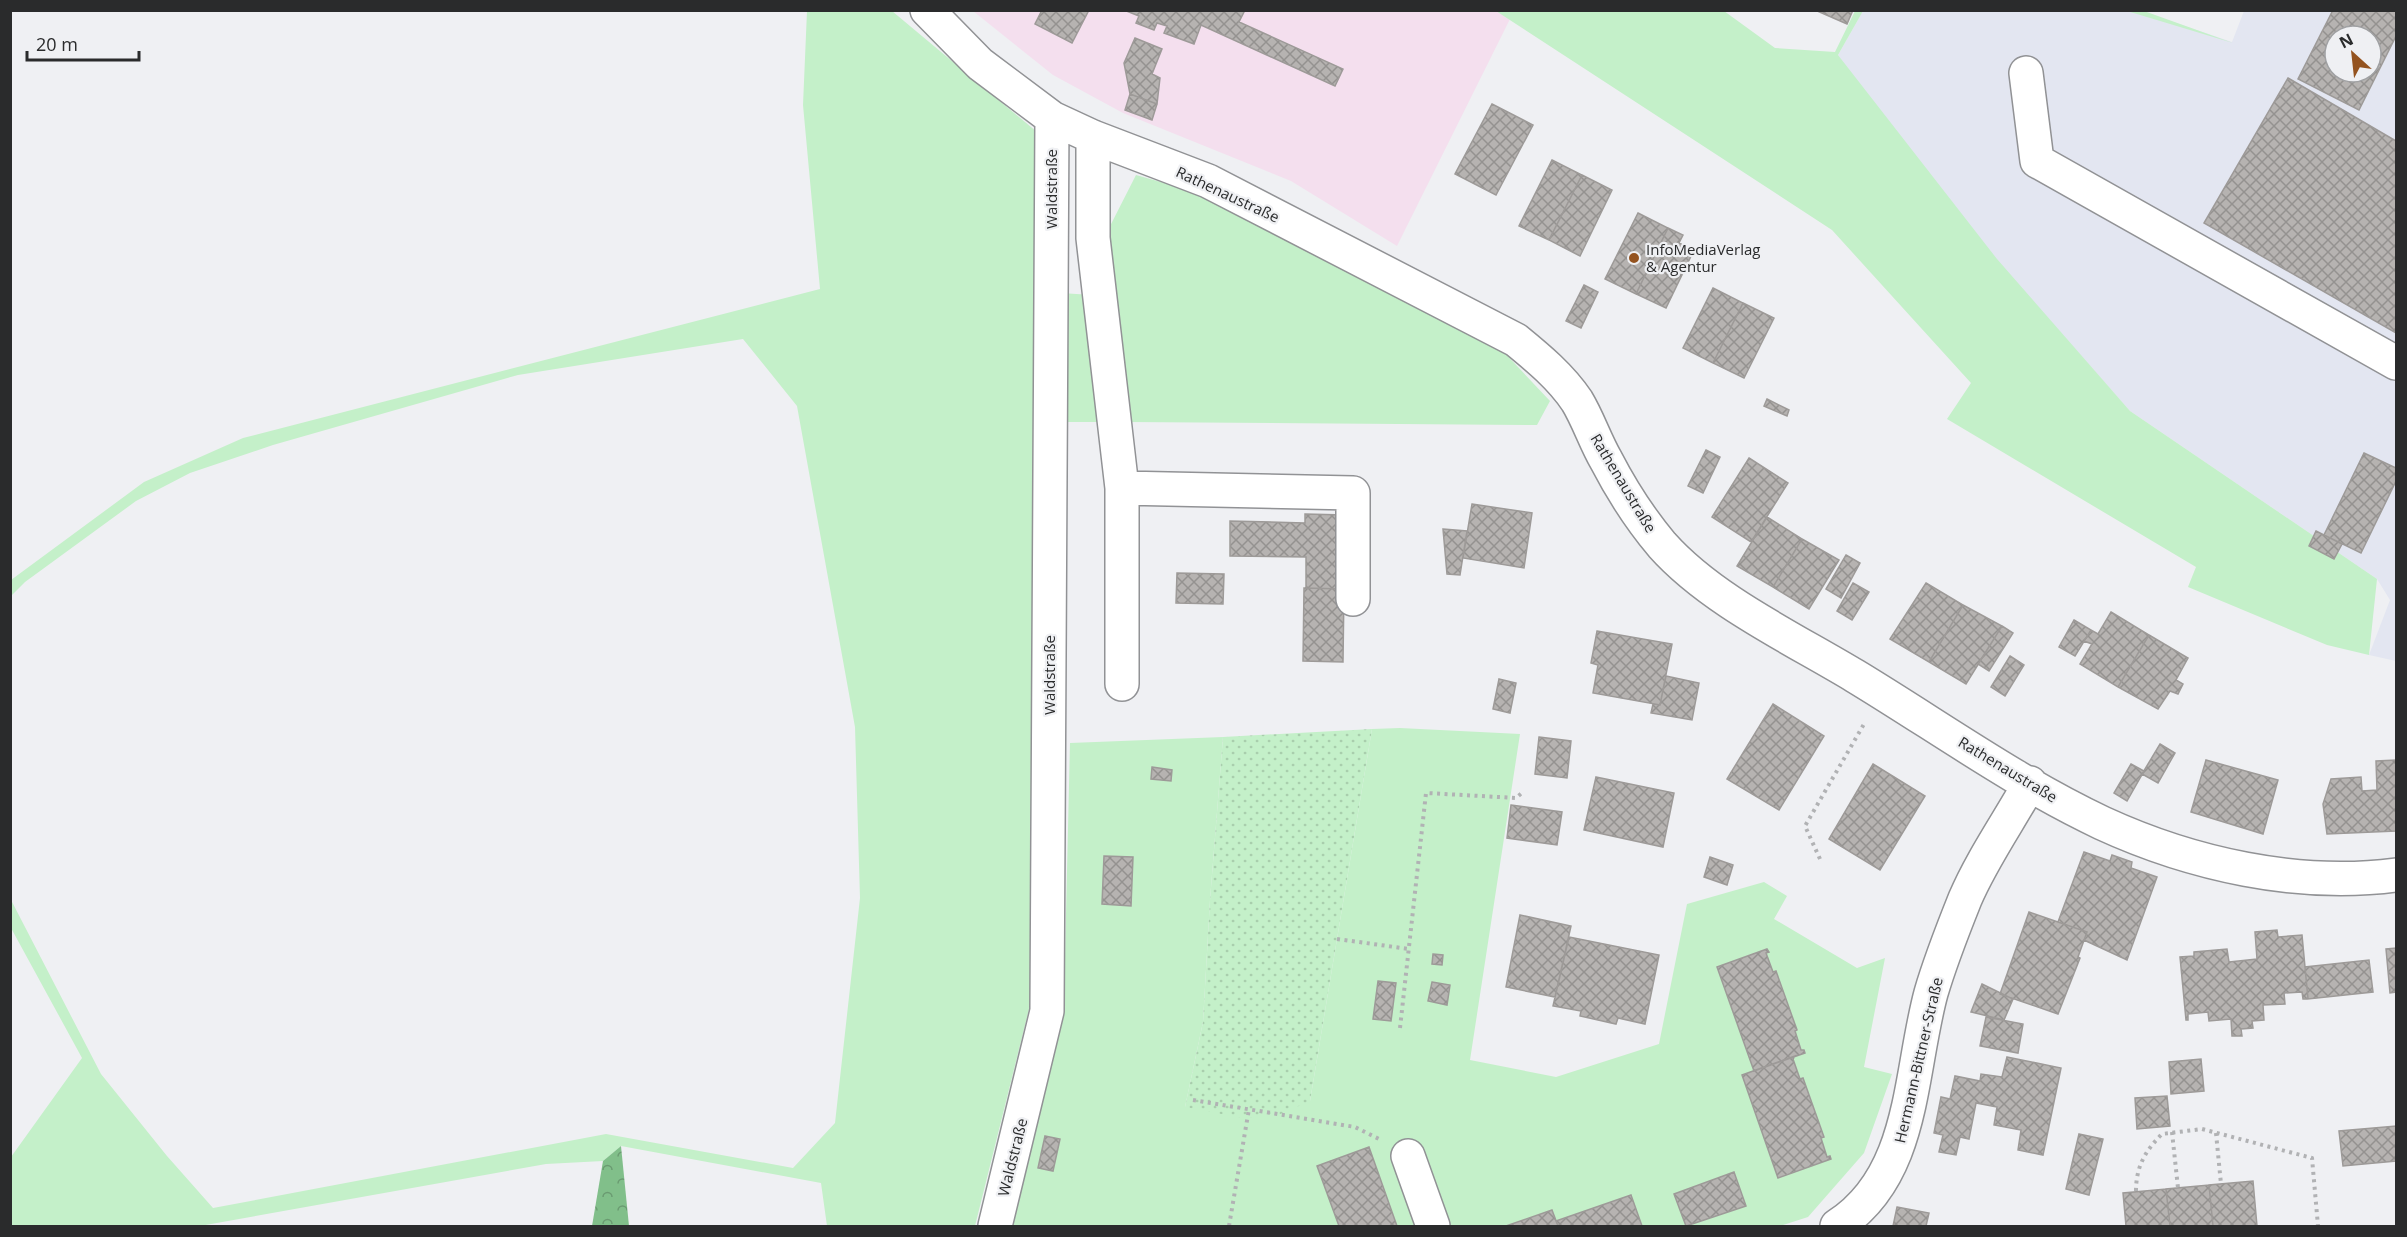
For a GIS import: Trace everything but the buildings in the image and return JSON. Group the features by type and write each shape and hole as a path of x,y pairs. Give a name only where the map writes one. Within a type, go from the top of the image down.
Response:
{"street":[{"name":"Rathenaustraße","path":"927,10 980,64 1052,118 1093,137 1208,181 1516,340 1549,367 1577,401 1606,460 1636,508 1662,545 1694,576 1745,610 2030,783 2102,823 2187,855 2295,877 2364,879 2397,875"},
{"path":"2026,73 2037,161 2397,363"},
{"name":"Waldstraße","path":"995,1227 1047,1011 1052,118"},
{"path":"1093,137 1094,238 1122,488 1122,684"},
{"path":"1122,488 1353,493 1353,599"},
{"name":"Hermann-Bittner-Straße","path":"1837,1227 1849,1219 1879,1187 1901,1142 1915,1064 1938,973 1966,897 2030,783"},
{"path":"1408,1156 1433,1227"}],"path":[{"path":"1820,859 1805,826 1883,693"},
{"path":"1400,1028 1426,793 1516,798 1523,792"},
{"path":"1337,939 1409,949"},
{"path":"1193,1100 1355,1127 1400,1149 1408,1156"},
{"path":"1229,1227 1249,1109"},
{"path":"2136,1191 2136,1172 2142,1158 2162,1134 2202,1129 2312,1158 2318,1227"},
{"path":"2172,1132 2178,1188"},
{"path":"2216,1133 2221,1184"}],"shaded area":[{"path":"1496,10 1510,19 1397,246 1291,181 1123,113 1053,75 973,11"},
{"path":"1863,11 2141,11 2232,42 2244,11 2396,11 2396,661 2369,655 2390,600 2377,579 2130,411 1899,151 1838,55"}],"green space":[{"path":"807,11 892,11 1043,137 1033,993 975,1226 827,1226 821,1183 621,1146 603,1161 546,1164 200,1226 11,1226 11,1157 82,1058 11,928 10,898 101,1074 167,1156 213,1208 606,1134 793,1168 835,1123 860,898 855,727 797,406 743,339 518,375 273,445 190,473 136,501 25,582 11,596 11,580 144,482 243,438 820,289 803,105"},
{"path":"1496,11 1724,11 1775,48 1835,52 1855,11 1863,11 1838,55 1997,259 2130,411 2377,579 2369,655 2327,645 2188,587 2196,567 1947,419 1971,383 1832,230"},
{"path":"2127,11 2144,11 2233,43"},
{"path":"1136,175 1200,193 1502,350 1550,401 1537,425 1127,422 1107,232"},
{"path":"1061,293 1092,295 1099,422 1063,422"},
{"path":"1400,728 1520,734 1470,1060 1556,1077 1659,1044 1687,904 1764,882 1787,896 1774,919 1857,968 1885,958 1864,1067 1892,1074 1864,1153 1808,1217 1780,1226 1011,1226 1044,1094 1065,957 1070,743 1223,737 1203,1022 1185,1107 1310,1101 1372,729"},
{"path":"1372,729 1310,1101 1276,1116 1242,1118 1185,1107 1203,1022 1223,737"},
{"path":"621,1146 629,1226 592,1226 603,1161"}],"place":[{"name":"InfoMediaVerlag & Agentur","path":"1634,258"}]}
